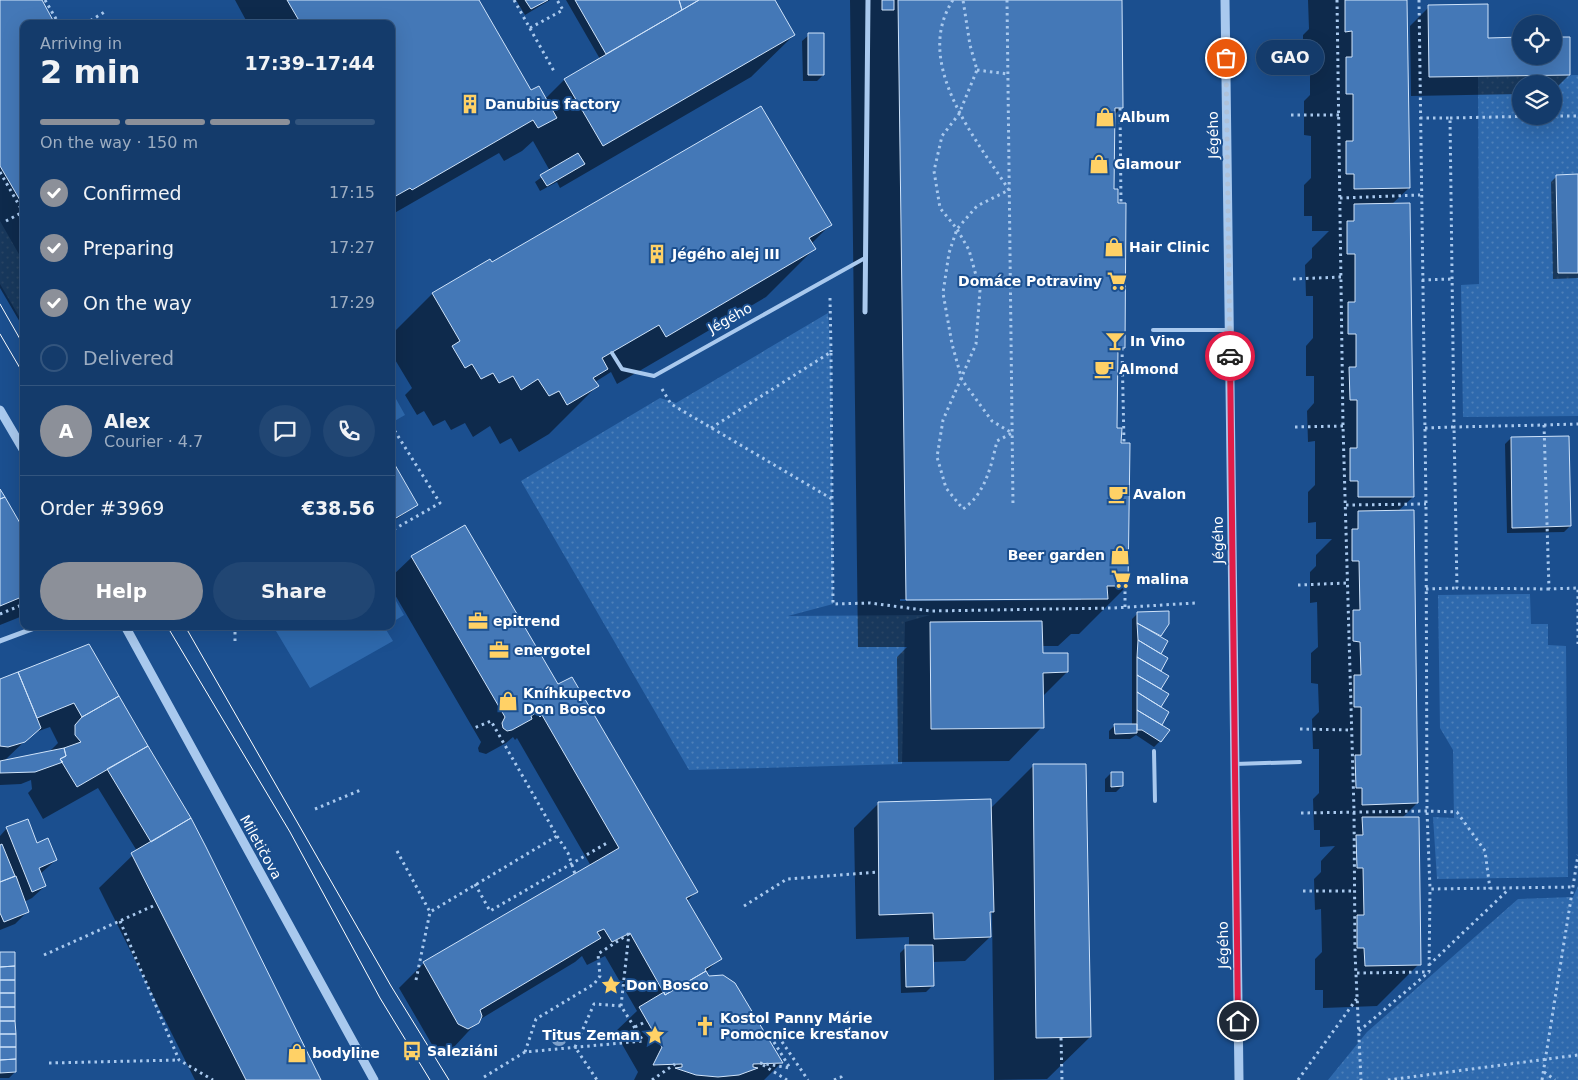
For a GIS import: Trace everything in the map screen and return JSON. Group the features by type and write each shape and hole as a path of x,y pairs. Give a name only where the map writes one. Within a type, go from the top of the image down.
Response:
{"street":[{"path":"865,312 868,0"},
{"name":"Jégého","path":"1225,0 1239,1080"},
{"path":"0,410 20,444"},
{"path":"0,642 30,630"},
{"name":"Miletičova","path":"127,630 374,1080"}],"lane":[{"name":"Jégého","path":"654,376 865,258"},
{"path":"1153,330 1229,330"},
{"path":"612,353 622,369 654,376"},
{"path":"1154,751 1155,801"},
{"path":"1235,764 1300,762"}],"path":[{"path":"46,0 57,20"},
{"path":"514,0 555,73"},
{"path":"530,28 563,10 557,0"},
{"path":"953,0 946,10 939,35 940,63 959,114 1009,190"},
{"path":"963,0 970,45 977,70 959,114 942,136 934,172 940,208 957,229 969,250 980,290 976,344 943,420 937,457 946,488 962,509 973,502 990,472 997,441 1012,433"},
{"path":"1007,0 1013,506"},
{"path":"1337,0 1343,426 1361,1080"},
{"path":"1359,1032 1429,972 1430,889 1427,810 1426,504 1420,196 1419,0"},
{"path":"91,20 106,11"},
{"path":"977,70 1008,74"},
{"path":"1120,108 1121,203"},
{"path":"1291,115 1339,116"},
{"path":"1562,116 1578,116"},
{"path":"1420,118 1512,117"},
{"path":"1450,118 1457,588"},
{"path":"0,172 20,207"},
{"path":"1009,190 977,206 957,229 949,253 943,293 952,344 962,380 992,421 1012,433"},
{"path":"1340,198 1420,196"},
{"path":"6,221 20,214"},
{"path":"1293,279 1341,277"},
{"path":"1422,280 1452,279"},
{"path":"830,295 834,604 870,603 931,611 1125,607 1195,603"},
{"path":"1122,348 1124,443"},
{"path":"712,428 831,352"},
{"path":"654,376 671,404 832,499"},
{"path":"1425,428 1578,424"},
{"path":"1544,425 1549,588"},
{"path":"1296,427 1343,426"},
{"path":"395,431 440,503 395,529"},
{"path":"1346,505 1426,504"},
{"path":"1298,585 1348,583"},
{"path":"1125,586 1125,607"},
{"path":"1426,589 1578,588 1578,644"},
{"path":"0,614 20,606"},
{"path":"235,630 235,641"},
{"path":"474,728 491,721 568,852 575,874"},
{"path":"1300,730 1352,730"},
{"path":"314,810 363,789"},
{"path":"1302,813 1427,810 1457,812 1485,851 1490,889"},
{"path":"430,912 557,836"},
{"path":"475,884 490,911 607,843"},
{"path":"397,851 430,912 416,980"},
{"path":"1542,1080 1578,855"},
{"path":"744,906 787,879 878,872"},
{"path":"1430,889 1573,887"},
{"path":"1429,965 1509,889"},
{"path":"1304,891 1355,891"},
{"path":"44,955 153,906"},
{"path":"120,921 179,1060"},
{"path":"484,1077 525,1052 644,1041 621,1006 630,933 598,954 600,976 594,984 536,1019 525,1052"},
{"path":"1357,973 1429,972"},
{"path":"1298,1080 1358,996"},
{"path":"576,1048 594,1004 621,1006"},
{"path":"634,1027 647,1021"},
{"path":"786,1080 760,1063 790,1068 769,1034 774,1030 808,1080"},
{"path":"1061,1038 1062,1080"},
{"path":"576,1048 597,1080"},
{"path":"1388,1080 1578,1055"},
{"path":"49,1063 179,1060 213,1080"},
{"path":"652,1080 674,1064"},
{"path":"1544,1072 1555,1080"},
{"path":"834,1080 841,1077 842,1080"}],"shaded area":[{"path":"1562,75 1578,75 1578,174 1556,175 1558,273 1578,273 1578,416 1463,417 1461,285 1479,284 1478,77 1512,76 1512,125 1562,125"},
{"path":"0,221 20,256 20,318 0,284"},
{"path":"828,313 831,352 833,604 788,616 930,615 905,622 902,764 689,770 521,481 660,398 676,403"},
{"path":"395,397 405,415 395,421"},
{"path":"1530,594 1531,624 1548,624 1548,645 1566,646 1568,877 1437,879 1433,817 1454,818 1453,750 1440,728 1438,595"},
{"path":"395,599 404,615 395,621"},
{"path":"275,630 386,630 393,641 310,688"},
{"path":"1578,886 1578,1080 1328,1080 1367,1032 1518,899 1573,897"}],"building":[{"path":"0,0 42,0 53,20 20,20 20,200 0,166"},
{"name":"Danubius factory","path":"287,0 479,0 531,90 539,86 557,118 538,128 533,120 412,190 410,188 395,196 395,20 299,20"},
{"path":"525,0 548,0 531,9"},
{"path":"575,0 679,0 682,10 606,54"},
{"path":"679,0 699,0 682,10"},
{"path":"699,0 775,0 795,35 603,146 564,79"},
{"path":"882,0 894,0 894,10 882,10"},
{"path":"898,0 1122,0 1123,108 1115,108 1114,189 1118,189 1118,203 1126,203 1125,348 1118,348 1117,428 1122,428 1121,443 1130,443 1128,586 1107,586 1108,599 906,600"},
{"path":"1345,0 1407,0 1410,188 1354,189 1354,174 1346,174 1346,141 1353,141 1353,94 1346,94 1346,57 1352,57 1352,31 1345,32"},
{"path":"1488,4 1488,38 1512,37 1512,65 1562,65 1562,37 1570,37 1570,75 1429,77 1428,5"},
{"path":"808,33 824,33 824,75 808,75"},
{"name":"Jégého alej III","path":"761,106 832,225 809,238 816,249 666,337 659,325 602,358 608,369 593,378 599,386 567,405 559,391 549,396 538,379 521,390 513,376 499,383 493,373 481,379 472,364 465,368 452,346 460,341 432,293 490,259 492,262"},
{"path":"578,153 585,164 547,186 540,175"},
{"path":"1578,174 1578,273 1558,273 1556,175"},
{"path":"1410,203 1414,497 1358,497 1358,481 1350,481 1350,448 1357,448 1357,400 1350,400 1349,367 1356,367 1356,334 1348,334 1348,302 1355,302 1355,254 1347,254 1347,221 1354,221 1354,204"},
{"path":"1569,436 1571,526 1512,528 1511,437"},
{"path":"395,465 418,505 395,519"},
{"path":"0,489 5,497 0,499"},
{"path":"5,497 20,523 20,598 0,606 0,499"},
{"path":"1414,510 1418,803 1362,805 1362,788 1356,788 1355,755 1361,755 1361,707 1354,707 1354,675 1361,675 1360,642 1353,641 1353,610 1360,610 1359,561 1352,561 1352,529 1358,529 1358,511"},
{"path":"465,525 558,684 572,677 698,892 686,898 722,959 705,969 706,971 665,995 630,933 612,942 604,929 597,932 601,938 480,1010 482,1016 479,1023 468,1029 458,1024 423,962 619,848 542,715 540,717 537,712 531,716 532,719 512,730 507,731 503,728 502,723 505,717 411,556"},
{"path":"1169,611 1169,624 1161,636 1137,623 1137,612"},
{"path":"1042,621 1043,653 1068,653 1068,672 1043,673 1044,728 931,729 930,622"},
{"path":"1137,623 1168,641 1161,654 1138,640"},
{"path":"1138,640 1168,658 1161,671 1137,657"},
{"path":"89,644 119,696 82,717 74,703 37,718 18,672"},
{"path":"1137,657 1169,676 1161,689 1137,675"},
{"path":"18,672 41,728 25,742 8,747 0,746 0,679"},
{"path":"1137,675 1169,694 1161,707 1137,692"},
{"path":"1137,692 1169,712 1162,725 1137,710"},
{"path":"119,696 148,746 77,787 60,759 66,756 64,748 81,742 75,735 75,725 82,717"},
{"path":"1137,710 1170,730 1161,742 1142,730 1137,730"},
{"path":"1114,724 1137,724 1137,733 1115,734"},
{"path":"148,746 191,818 151,842 107,769"},
{"path":"64,748 66,756 60,759 63,762 35,772 0,773 0,761"},
{"path":"1033,764 1086,764 1091,1037 1036,1038"},
{"path":"1111,772 1123,772 1123,786 1111,787"},
{"path":"991,799 994,912 990,912 991,937 934,939 933,913 879,915 878,802"},
{"path":"1362,817 1419,817 1421,965 1365,966 1364,948 1357,948 1357,915 1364,915 1363,868 1357,868 1356,835 1363,835"},
{"path":"191,818 321,1080 246,1080 131,853"},
{"path":"28,819 37,843 48,838 57,860 39,868 46,886 32,892 6,827"},
{"path":"2,844 15,876 0,882 0,845"},
{"path":"16,876 29,912 4,922 0,913 0,882"},
{"path":"905,945 933,945 934,986 906,987"},
{"path":"0,952 15,952 15,966 0,967"},
{"path":"15,966 15,980 0,980 0,967"},
{"name":"Kostol Panny Márie Pomocnice kresťanov","path":"706,971 709,976 723,975 735,983 783,1063 753,1064 753,1067 758,1068 739,1075 718,1077 696,1075 675,1068 682,1067 682,1064 653,1065 662,1047 639,1007 664,992 665,995"},
{"path":"0,980 15,980 15,993 0,993"},
{"path":"0,993 15,993 15,1007 0,1007"},
{"path":"0,1007 15,1007 15,1021 0,1021"},
{"path":"0,1021 15,1021 16,1034 0,1034"},
{"path":"0,1034 16,1034 16,1047 0,1047"},
{"path":"0,1047 16,1047 16,1059 0,1060"},
{"path":"16,1059 16,1072 0,1073 0,1060"}],"tram line":[{"path":"0,304 20,339"},
{"path":"0,334 20,368"},
{"path":"169,630 290,832 380,998 430,1080"},
{"path":"187,630 391,986 449,1080"}],"way so far":[{"path":"1226,58 1230,356"}],"place":[{"name":"GAO","path":"1226,58"},
{"name":"Danubius factory","path":"470,104"},
{"name":"Album","path":"1105,117"},
{"name":"Glamour","path":"1099,164"},
{"name":"Hair Clinic","path":"1114,247"},
{"name":"Jégého alej III","path":"657,254"},
{"name":"Domáce Potraviny","path":"1117,281"},
{"name":"In Vino","path":"1115,341"},
{"name":"Almond","path":"1104,369"},
{"name":"Avalon","path":"1118,494"},
{"name":"Beer garden","path":"1120,555"},
{"name":"malina","path":"1121,579"},
{"name":"epitrend","path":"478,621"},
{"name":"energotel","path":"499,650"},
{"name":"Kníhkupectvo Don Bosco","path":"508,701"},
{"name":"Don Bosco","path":"611,985"},
{"name":"Kostol Panny Márie Pomocnice kresťanov","path":"705,1026"},
{"name":"Titus Zeman","path":"655,1035"},
{"name":"Saleziáni","path":"412,1051"},
{"name":"bodyline","path":"297,1053"}],"route":[{"path":"1230,356 1238,1021"}]}
